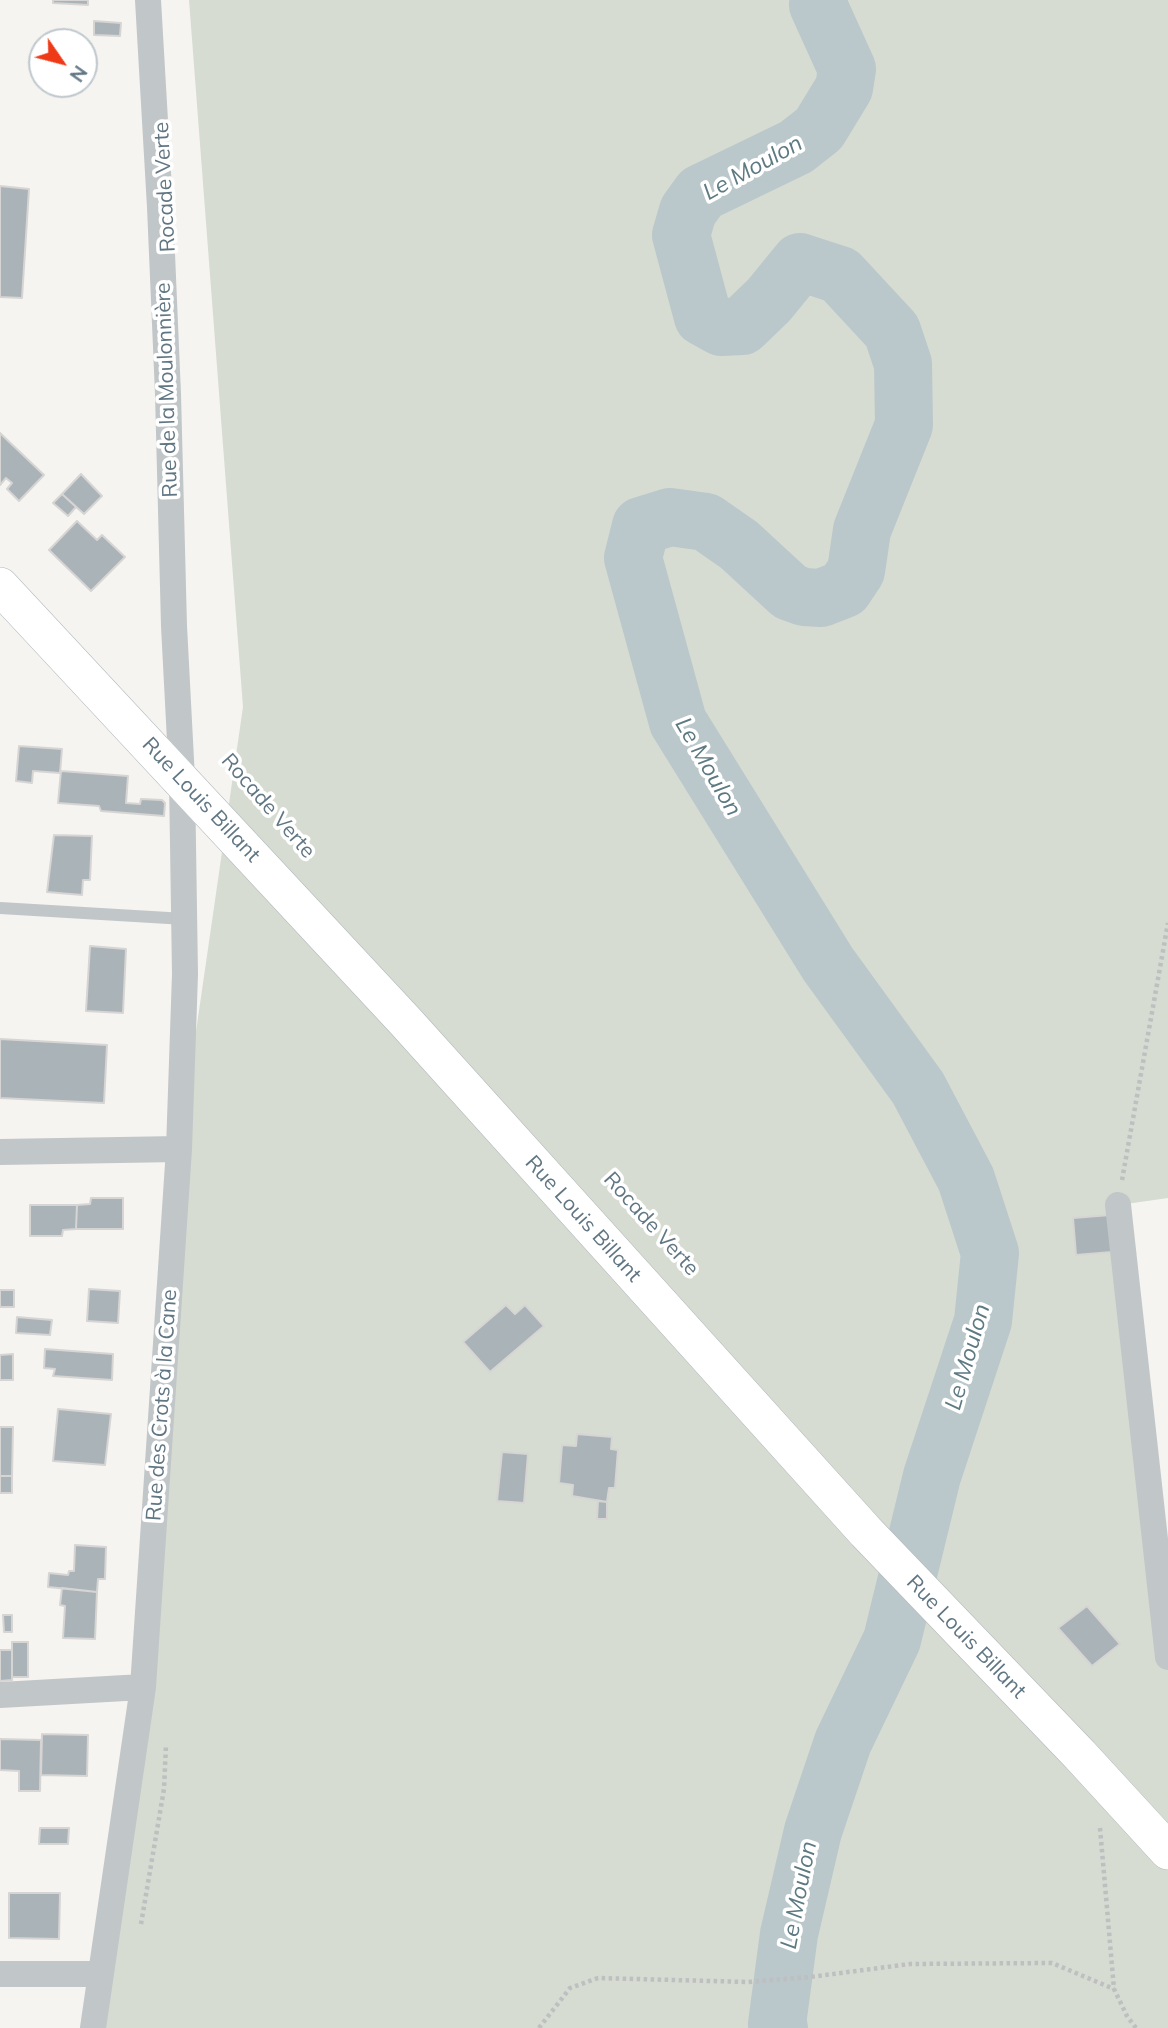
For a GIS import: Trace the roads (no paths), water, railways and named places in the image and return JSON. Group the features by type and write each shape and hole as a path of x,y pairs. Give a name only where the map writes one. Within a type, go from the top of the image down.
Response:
{"street":[{"name":"Rue de la Moulonnière","path":"148,0 160,207 174,626 182,779"},
{"name":"Rue Louis Billant","path":"0,586 405,1021 866,1532 1168,1851"},
{"name":"Rue des Crots à la Cane","path":"93,2028 144,1687 179,1149 186,974 182,779"},
{"path":"0,1152 179,1149"},
{"path":"1118,1205 1168,1657"},
{"path":"0,1695 144,1687"},
{"path":"0,1974 101,1974"}],"lane":[{"path":"0,908 184,919"}],"waterway":[{"name":"Le Moulon","path":"779,2028 777,2024 789,1934 813,1831 843,1742 892,1640 932,1476 983,1321 990,1253 966,1179 918,1088 828,964 678,722 633,558 641,526 670,517 706,522 739,545 790,592 804,597 821,598 844,589 856,571 862,530 904,425 903,364 892,331 840,275 800,262 769,300 742,326 721,327 703,317 681,235 688,211 701,193 796,147 819,129 844,88 847,69 818,5 819,0"}]}
